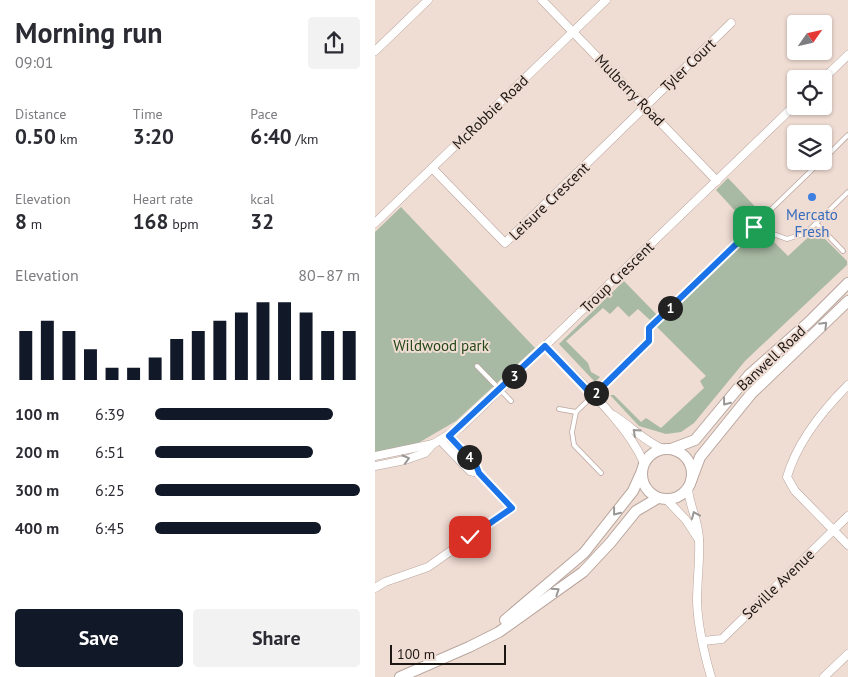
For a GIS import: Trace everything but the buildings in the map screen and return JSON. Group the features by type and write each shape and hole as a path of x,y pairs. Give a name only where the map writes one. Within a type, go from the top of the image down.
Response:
{"main road":[{"name":"Banwell Road","path":"667,449 695,440 749,375 809,322 848,283"},
{"name":"Banwell Road","path":"689,484 700,457 751,394 848,301"},
{"path":"401,677 469,648 486,637 583,553 633,491 643,467 655,452 667,449 686,457 692,472 689,484 682,494 662,498 636,511 607,547 583,572 499,632 486,637"},
{"path":"643,467 646,487 662,498"}],"street":[{"path":"375,51 428,0"},
{"name":"Mulberry Road","path":"542,0 717,181"},
{"name":"McRobbie Road","path":"375,223 606,0"},
{"name":"Tyler Court","path":"646,107 731,23"},
{"path":"832,70 848,55"},
{"name":"Leisure Crescent","path":"432,168 505,243 646,107"},
{"name":"Troup Crescent","path":"375,456 437,442 449,436 500,390 787,113"},
{"path":"545,346 611,414 636,446 643,467"},
{"path":"848,385 818,419 792,460 787,477 795,491 848,545"},
{"path":"611,414 627,424 650,444 667,449"},
{"path":"375,588 385,582 428,567 512,508 479,473 476,465 449,436"},
{"path":"437,442 470,471 479,473"},
{"name":"Troup Crescent","path":"375,466 405,460 425,453 437,442"},
{"path":"689,484 690,505 698,521 700,542 697,602 711,677"},
{"path":"662,498 686,520 700,542"},
{"name":"Seville Avenue","path":"703,641 721,639 848,516"},
{"path":"824,677 848,654"}],"lane":[{"path":"832,150 848,135"},
{"path":"601,473 574,445 572,432 576,412 649,341 649,328 812,170"},
{"path":"754,227 787,239 806,233 848,192"},
{"path":"816,223 843,251"},
{"path":"477,366 511,401"},
{"path":"559,409 576,412"}],"green space":[{"path":"728,178 762,214 749,226 716,190"},
{"name":"Wildwood park","path":"401,207 535,348 456,421 413,446 375,453 375,232"},
{"path":"816,230 847,261 847,265 745,361 694,423 681,432 666,434 639,426 610,395 614,395 641,422 646,418 661,428 704,388 700,381 706,376 656,326 742,243 768,236 788,256"},
{"path":"624,281 657,315 650,320 638,309 629,317 618,306 610,314 603,308 566,341 588,363 591,372 600,377 595,382 559,344"}],"place":[{"name":"Mercato Fresh","path":"812,197"}],"route":[{"path":"470,537 512,508 479,473 476,465 449,436 460,428 545,346 593,396 649,341 649,328 754,227"}]}
